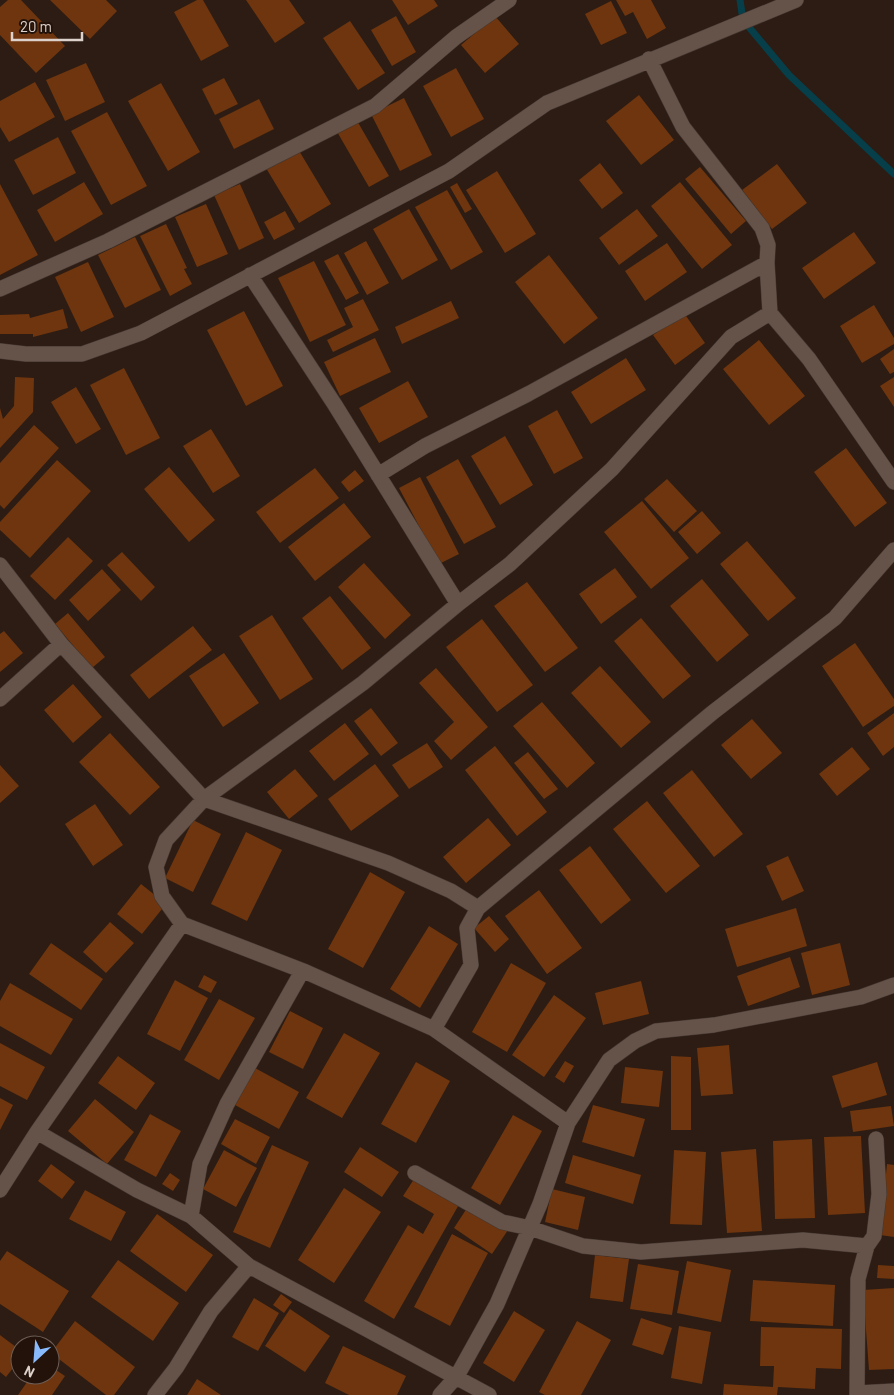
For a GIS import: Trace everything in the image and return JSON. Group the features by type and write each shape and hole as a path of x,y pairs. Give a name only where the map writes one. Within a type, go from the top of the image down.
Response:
{"street":[{"path":"0,289 108,241 375,106 456,37 509,0"},
{"path":"0,351 26,354 82,354 141,332 449,171 547,103 649,59 735,27 796,0"},
{"path":"649,59 683,127 762,228 768,245 767,263 770,313 809,359 894,482"},
{"path":"378,475 425,446 528,394 767,263"},
{"path":"250,275 458,604"},
{"path":"568,1122 434,1029 306,972 182,924 162,896 156,867 166,840 204,799 364,683 458,604 510,564 612,469 731,337 770,313"},
{"path":"434,1029 471,965 466,928 478,908 712,713 835,618 894,550"},
{"path":"0,565 61,644 204,799 388,863 451,891 478,908"},
{"path":"0,699 61,644"},
{"path":"0,1190 37,1132 182,924"},
{"path":"190,1216 200,1164 227,1104 300,976 306,972"},
{"path":"440,1395 457,1376 497,1304 530,1228 568,1122 609,1060 635,1041 656,1031 714,1025 861,996 894,985"},
{"path":"37,1132 137,1190 190,1216 250,1266 457,1376 489,1395"},
{"path":"876,1139 880,1194 874,1236 867,1246 858,1280 857,1394 894,1391"},
{"path":"415,1173 502,1222 530,1228 583,1246 641,1252 803,1240 867,1246"},
{"path":"155,1395 176,1368 210,1311 250,1266"}],"building":[{"path":"8,0 21,0 65,46 36,73 0,35 0,7"},
{"path":"50,0 106,0 117,11 90,39"},
{"path":"197,0 203,0 229,46 201,61 174,12"},
{"path":"246,0 289,0 305,23 275,43"},
{"path":"392,0 434,0 438,6 408,25"},
{"path":"616,0 651,0 666,28 647,39 633,12 625,16"},
{"path":"611,1 627,33 601,45 585,14"},
{"path":"396,16 416,52 392,66 371,30"},
{"path":"495,16 519,44 485,73 461,45"},
{"path":"350,21 385,73 358,90 323,38"},
{"path":"86,63 105,102 65,121 46,80"},
{"path":"456,68 484,119 451,137 423,86"},
{"path":"224,78 238,104 215,115 202,89"},
{"path":"35,82 55,117 9,142 0,127 0,101"},
{"path":"161,83 200,152 168,171 128,101"},
{"path":"639,95 674,140 641,165 606,121"},
{"path":"404,98 432,155 400,171 371,114"},
{"path":"259,99 274,129 234,149 219,119"},
{"path":"107,112 147,186 111,205 71,131"},
{"path":"356,119 389,176 369,187 336,130"},
{"path":"58,137 76,173 33,195 14,160"},
{"path":"298,149 331,204 299,223 266,168"},
{"path":"600,163 623,193 602,209 579,180"},
{"path":"777,164 807,203 772,229 742,190"},
{"path":"700,167 746,221 731,234 685,179"},
{"path":"497,171 536,234 505,253 466,190"},
{"path":"84,182 103,214 55,242 37,210"},
{"path":"680,182 732,245 702,269 651,206"},
{"path":"457,183 472,209 465,213 450,187"},
{"path":"0,184 38,255 0,275"},
{"path":"240,184 264,238 239,250 214,195"},
{"path":"447,190 483,252 451,270 415,207"},
{"path":"206,204 228,254 197,267 175,217"},
{"path":"409,209 438,260 402,280 373,229"},
{"path":"637,209 658,236 619,265 599,238"},
{"path":"285,211 295,229 274,240 264,222"},
{"path":"166,224 187,268 184,269 192,284 170,296 140,236"},
{"path":"854,232 876,263 824,299 802,268"},
{"path":"135,237 161,290 125,308 98,255"},
{"path":"366,241 389,283 367,295 344,253"},
{"path":"667,243 687,272 645,301 625,271"},
{"path":"338,254 359,293 346,300 324,261"},
{"path":"549,255 598,318 564,344 515,282"},
{"path":"314,261 346,325 310,342 278,278"},
{"path":"88,262 114,317 81,332 55,277"},
{"path":"363,299 379,330 333,352 327,340 353,327 344,308"},
{"path":"451,301 459,318 402,344 395,327"},
{"path":"874,305 894,338 894,344 862,363 840,326"},
{"path":"63,309 68,328 33,337 33,334 0,334 0,315 29,314 30,318"},
{"path":"244,311 283,386 246,406 207,330"},
{"path":"684,313 705,343 675,365 653,335"},
{"path":"375,338 391,372 340,396 324,362"},
{"path":"759,340 805,396 769,425 723,369"},
{"path":"894,349 894,372 890,374 880,359"},
{"path":"626,358 646,390 591,424 571,392"},
{"path":"124,368 160,438 126,455 90,385"},
{"path":"15,377 34,378 33,412 0,448 0,408 3,419 14,406"},
{"path":"894,377 894,407 880,386"},
{"path":"408,381 428,417 379,443 359,408"},
{"path":"76,387 101,429 76,444 51,402"},
{"path":"557,410 583,458 554,474 528,426"},
{"path":"34,425 59,448 4,509 0,505 0,463"},
{"path":"211,429 240,476 213,493 183,446"},
{"path":"505,436 533,485 500,505 471,456"},
{"path":"846,448 887,503 855,527 814,472"},
{"path":"458,459 496,527 464,544 426,477"},
{"path":"57,460 91,491 30,558 0,530 0,522"},
{"path":"169,467 215,520 189,542 144,489"},
{"path":"315,468 339,498 280,543 256,512"},
{"path":"355,470 364,481 349,492 341,482"},
{"path":"420,477 459,554 439,564 399,488"},
{"path":"667,479 697,511 674,532 644,499"},
{"path":"642,501 689,558 651,589 604,532"},
{"path":"344,503 371,537 315,581 288,547"},
{"path":"702,511 721,533 697,554 678,532"},
{"path":"68,537 93,561 55,600 30,576"},
{"path":"747,541 796,598 768,621 720,564"},
{"path":"122,552 155,587 141,601 107,565"},
{"path":"364,563 411,615 385,639 338,587"},
{"path":"615,568 637,597 601,624 579,594"},
{"path":"102,569 121,590 88,621 69,600"},
{"path":"702,579 749,635 717,662 670,606"},
{"path":"527,582 578,648 545,672 494,606"},
{"path":"330,596 371,648 342,670 302,618"},
{"path":"68,613 105,657 92,668 55,624"},
{"path":"272,615 313,679 280,700 239,636"},
{"path":"641,618 691,676 663,699 614,641"},
{"path":"482,619 533,685 497,712 446,647"},
{"path":"193,626 212,650 149,699 130,675"},
{"path":"4,631 23,653 0,672 0,634"},
{"path":"855,643 894,699 894,706 863,727 822,666"},
{"path":"224,653 259,703 223,727 189,676"},
{"path":"600,666 651,722 621,748 571,693"},
{"path":"436,668 488,727 451,760 434,741 454,722 419,683"},
{"path":"73,684 102,717 73,743 44,710"},
{"path":"542,702 595,763 567,788 513,726"},
{"path":"371,708 398,743 381,756 354,721"},
{"path":"894,713 894,747 883,756 867,733"},
{"path":"752,719 782,753 751,779 721,745"},
{"path":"345,723 369,754 334,781 309,751"},
{"path":"110,733 160,787 130,815 79,762"},
{"path":"427,743 443,767 409,789 392,765"},
{"path":"495,746 547,812 517,836 465,770"},
{"path":"852,747 870,769 837,796 819,774"},
{"path":"528,752 558,789 544,799 514,763"},
{"path":"375,764 399,796 351,831 328,799"},
{"path":"0,765 19,786 0,803"},
{"path":"295,769 318,796 289,819 267,792"},
{"path":"692,770 743,834 714,857 663,793"},
{"path":"647,801 700,866 666,893 613,829"},
{"path":"95,804 123,845 93,866 65,824"},
{"path":"488,818 511,845 466,883 443,857"},
{"path":"193,820 221,834 193,892 165,878"},
{"path":"246,832 282,850 247,921 211,904"},
{"path":"590,846 631,900 601,924 559,870"},
{"path":"788,856 804,891 782,901 766,866"},
{"path":"370,872 405,892 363,968 328,949"},
{"path":"141,884 166,904 142,934 117,914"},
{"path":"539,890 582,948 547,974 505,916"},
{"path":"796,908 807,946 737,967 725,929"},
{"path":"489,916 509,939 495,952 474,928"},
{"path":"110,922 134,943 106,973 83,952"},
{"path":"429,926 458,944 420,1008 390,989"},
{"path":"51,943 103,979 81,1010 29,974"},
{"path":"840,943 850,985 812,995 801,953"},
{"path":"790,957 800,987 748,1006 737,976"},
{"path":"511,963 546,983 507,1052 472,1032"},
{"path":"204,975 217,982 211,993 198,987"},
{"path":"175,980 208,998 180,1051 147,1034"},
{"path":"641,981 649,1014 603,1025 595,993"},
{"path":"10,983 73,1019 51,1055 0,1026 0,1001"},
{"path":"554,995 586,1018 544,1077 512,1055"},
{"path":"219,999 255,1018 219,1080 184,1060"},
{"path":"290,1011 323,1028 303,1069 269,1052"},
{"path":"344,1033 380,1053 342,1118 306,1098"},
{"path":"0,1043 45,1067 27,1100 0,1086"},
{"path":"729,1045 733,1094 701,1096 697,1048"},
{"path":"118,1056 155,1083 136,1110 98,1083"},
{"path":"671,1056 691,1057 691,1130 671,1130"},
{"path":"565,1061 574,1066 564,1083 555,1077"},
{"path":"416,1062 450,1081 416,1143 381,1124"},
{"path":"877,1062 887,1095 842,1108 832,1076"},
{"path":"625,1067 663,1071 659,1107 621,1103"},
{"path":"255,1068 299,1092 279,1129 235,1105"},
{"path":"0,1098 13,1105 0,1130"},
{"path":"95,1099 134,1132 107,1164 68,1131"},
{"path":"593,1105 645,1119 634,1157 582,1142"},
{"path":"891,1106 894,1126 853,1132 850,1111"},
{"path":"150,1114 181,1131 156,1177 124,1160"},
{"path":"513,1115 542,1131 500,1205 471,1188"},
{"path":"235,1119 270,1137 256,1164 221,1144"},
{"path":"861,1136 865,1213 828,1215 824,1137"},
{"path":"812,1139 815,1218 775,1219 773,1141"},
{"path":"272,1145 309,1162 270,1248 233,1232"},
{"path":"360,1147 399,1172 382,1197 344,1172"},
{"path":"756,1149 762,1231 727,1233 721,1152"},
{"path":"224,1150 257,1168 236,1207 203,1189"},
{"path":"674,1150 706,1152 702,1225 670,1224"},
{"path":"573,1155 641,1175 633,1204 565,1183"},
{"path":"51,1164 75,1182 62,1199 38,1181"},
{"path":"887,1164 894,1165 894,1237 880,1235"},
{"path":"170,1173 180,1180 173,1191 162,1184"},
{"path":"416,1176 461,1201 394,1319 364,1301 408,1225 423,1234 434,1214 403,1196"},
{"path":"344,1188 381,1212 334,1283 298,1260"},
{"path":"552,1189 585,1197 578,1230 545,1222"},
{"path":"85,1190 126,1212 111,1241 69,1219"},
{"path":"469,1205 508,1230 492,1254 454,1228"},
{"path":"157,1214 213,1255 186,1292 130,1251"},
{"path":"452,1234 488,1253 450,1326 414,1307"},
{"path":"7,1251 69,1291 43,1332 0,1304 0,1261"},
{"path":"595,1255 629,1259 623,1302 590,1298"},
{"path":"118,1260 179,1303 153,1341 91,1297"},
{"path":"687,1261 731,1270 721,1322 677,1313"},
{"path":"638,1264 679,1271 672,1315 630,1309"},
{"path":"878,1265 894,1266 894,1279 877,1278"},
{"path":"753,1280 835,1285 833,1326 750,1321"},
{"path":"894,1288 894,1369 869,1370 863,1290"},
{"path":"281,1294 292,1302 284,1313 273,1305"},
{"path":"254,1298 279,1313 258,1351 232,1337"},
{"path":"290,1309 330,1336 305,1372 265,1346"},
{"path":"514,1311 545,1330 514,1382 483,1363"},
{"path":"641,1318 672,1328 663,1355 632,1345"},
{"path":"75,1321 135,1367 114,1395 106,1395 60,1360 60,1341"},
{"path":"577,1321 611,1340 581,1395 545,1395 539,1392"},
{"path":"679,1326 711,1332 702,1384 671,1378"},
{"path":"761,1327 842,1329 841,1369 816,1368 815,1389 778,1387 777,1395 723,1395 724,1384 773,1387 774,1366 760,1366"},
{"path":"0,1335 10,1342 10,1372 6,1377 0,1372"},
{"path":"343,1346 406,1376 397,1395 349,1395 325,1383"},
{"path":"60,1373 65,1376 60,1383"},
{"path":"197,1379 221,1395 187,1395"},
{"path":"25,1385 59,1385 52,1395 18,1395"}],"waterway":[{"path":"740,0 743,20 789,75 894,174"}]}
